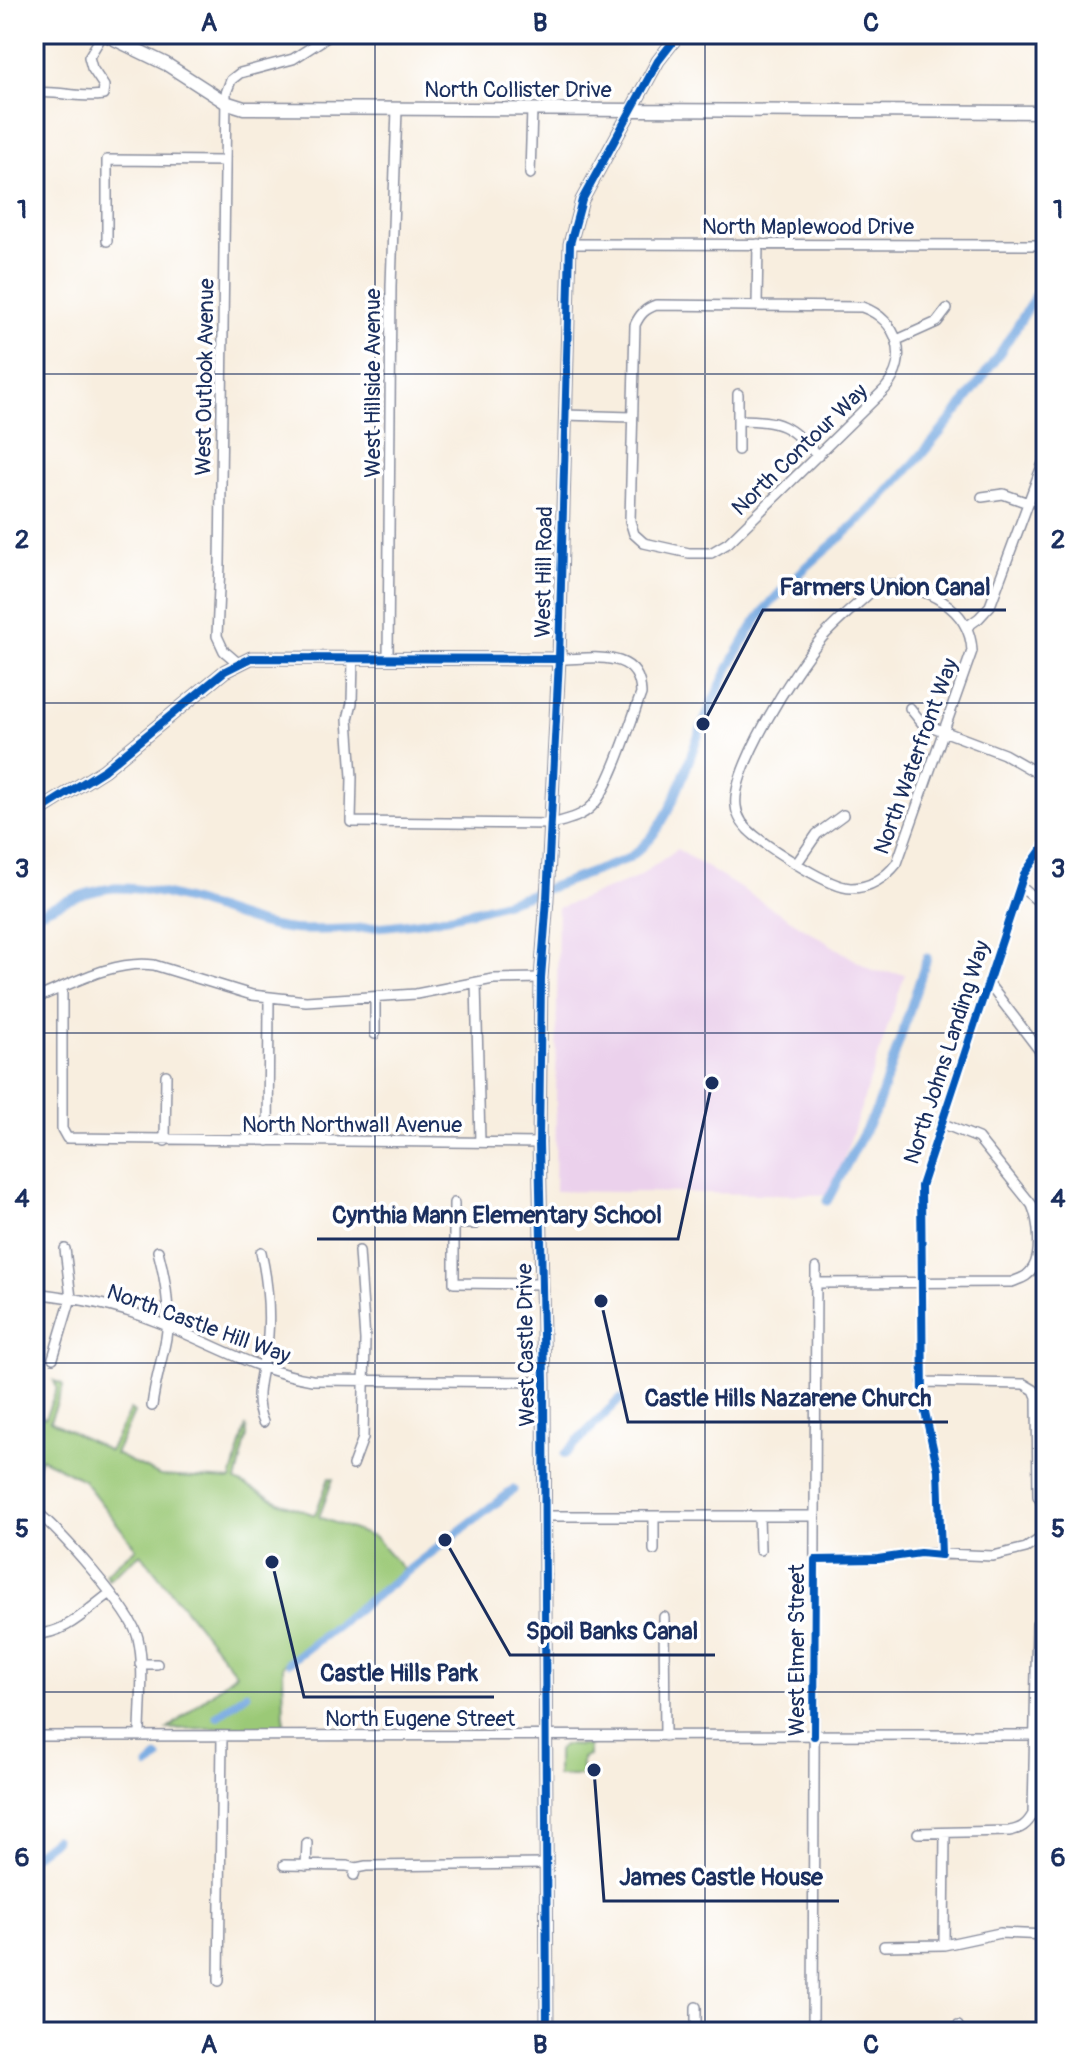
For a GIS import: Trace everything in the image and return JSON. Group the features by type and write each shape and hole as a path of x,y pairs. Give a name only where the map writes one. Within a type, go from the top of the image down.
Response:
{"street":[{"path":"34,93 60,91 84,96 103,95 104,86 89,57 103,34"},
{"name":"North Collister Drive","path":"103,34 166,64 225,102 244,108 1046,112"},
{"path":"225,102 231,80 240,73 293,59 332,34"},
{"name":"West Hill Road","path":"34,814 104,770 238,663 267,656 559,659 570,244 582,200 658,61 679,34"},
{"name":"West Outlook Avenue","path":"225,102 217,636 224,651 238,663"},
{"name":"West Hillside Avenue","path":"388,658 391,286 397,109"},
{"path":"530,174 532,109"},
{"path":"107,241 107,160 225,161"},
{"name":"North Maplewood Drive","path":"570,244 1046,245"},
{"path":"757,305 758,244"},
{"path":"564,415 632,417 635,325 639,316 656,305 862,307 881,316 897,340 937,322 947,309"},
{"name":"North Contour Way","path":"632,417 630,521 634,534 644,543 689,553 711,553 728,543 892,381 899,362 897,340"},
{"path":"738,394 738,450"},
{"path":"738,420 765,420 785,425 818,456"},
{"path":"843,815 817,834 797,863 754,836 743,825 736,810 738,779 780,696 820,640 873,590 884,584 899,585 940,600 954,608 968,626 979,618 990,606 1046,455"},
{"path":"982,497 1003,494 1028,503"},
{"name":"North Waterfront Way","path":"797,863 831,885 850,888 871,884 887,875 897,863 970,664 972,639 968,626"},
{"path":"353,658 352,703 348,719 351,822 552,824 577,817 591,808 602,793 641,694 641,678 632,665 616,660 559,659"},
{"name":"West Castle Drive","path":"547,2032 544,1382 539,1143 541,978 559,659"},
{"path":"910,708 922,723 1004,754 1046,778"},
{"name":"North Johns Landing Way","path":"941,1555 938,1470 926,1425 922,1382 921,1186 1020,886 1033,858 1046,843"},
{"path":"1020,886 1046,908"},
{"path":"34,999 114,967 137,963 154,965 269,999 306,1001 416,994 507,978 541,978"},
{"path":"476,983 480,1142"},
{"path":"988,983 1046,1059"},
{"name":"North Northwall Avenue","path":"62,988 62,1129 67,1138 539,1143"},
{"path":"375,997 375,1034"},
{"path":"268,1141 269,999"},
{"path":"165,1141 166,1075"},
{"path":"815,1283 1012,1282 1026,1277 1035,1265 1037,1241 1037,1217 1032,1205 978,1138 941,1123"},
{"path":"454,1203 454,1283 542,1284"},
{"path":"453,1224 476,1224"},
{"path":"53,1358 71,1298 65,1249"},
{"path":"152,1406 156,1375 167,1337 163,1271 158,1251"},
{"path":"353,1465 363,1438 365,1326 359,1251"},
{"path":"261,1252 269,1304 268,1338 256,1408 263,1422"},
{"name":"West Elmer Street","path":"813,2032 816,1268"},
{"name":"North Castle Hill Way","path":"34,1293 126,1310 288,1376 312,1380 544,1382"},
{"path":"922,1382 1024,1384 1034,1390 1037,1397 1038,1496 1046,1510"},
{"path":"34,1510 64,1536 136,1632 140,1664 140,1736"},
{"path":"545,1516 815,1516"},
{"path":"654,1516 654,1550"},
{"path":"759,1516 760,1550"},
{"path":"815,1560 878,1559 920,1553 993,1556 1026,1548 1046,1535"},
{"path":"34,1634 55,1632 67,1626 109,1594"},
{"path":"664,1617 665,1736"},
{"path":"918,1833 1009,1831 1028,1823 1033,1814 1041,1735 1037,1624"},
{"path":"140,1664 157,1664"},
{"name":"North Eugene Street","path":"34,1736 1041,1735"},
{"path":"219,1981 222,1736"},
{"path":"944,1945 945,1833"},
{"path":"306,1866 307,1843"},
{"path":"284,1865 355,1872 366,1866 547,1864"},
{"path":"884,1946 944,1945 1000,1933 1046,1935"},
{"path":"1045,2032 1046,1993"},
{"path":"696,2007 696,2032"}],"shaded area":[{"path":"677,849 873,971 905,974 832,1195 555,1191 558,908 637,878"}],"green space":[{"path":"54,1381 63,1387 50,1421 109,1451 130,1410 134,1413 115,1454 160,1476 231,1480 246,1426 247,1436 236,1481 281,1503 315,1515 329,1478 333,1479 319,1517 376,1538 404,1570 283,1665 284,1727 168,1729 236,1673 141,1554 108,1579 105,1574 136,1548 83,1480 41,1458 34,1476 34,1414 45,1418 57,1388"},
{"path":"563,1745 589,1746 589,1756 582,1758 582,1776 557,1776 557,1751"}],"waterway":[{"path":"34,915 94,891 127,888 178,897 280,928 320,930 387,926 485,908 533,894 627,859 642,847 666,816 719,689 742,643 761,615 788,584 864,516 914,464 959,410 1046,283"},
{"path":"827,1201 877,1108 927,958"},
{"path":"565,1454 620,1399"},
{"path":"289,1662 513,1490"},
{"path":"217,1716 246,1694"},
{"path":"149,1766 158,1758"},
{"path":"34,1855 55,1839"}],"cycle path":[{"path":"547,2032 544,1382 539,1143 541,978 559,659 570,244 582,200 658,61 679,34"},
{"path":"34,814 104,770 225,671 251,658 559,659"},
{"path":"814,1736 815,1560 878,1559 920,1553 941,1555 938,1470 923,1403 921,1186 1024,874 1046,843"}],"place":[{"name":"Farmers Union Canal","path":"703,724"},
{"name":"Cynthia Mann Elementary School","path":"712,1083"},
{"name":"Castle Hills Nazarene Church","path":"601,1301"},
{"name":"Spoil Banks Canal","path":"445,1540"},
{"name":"Castle Hills Park","path":"272,1562"},
{"name":"James Castle House","path":"594,1770"}]}
